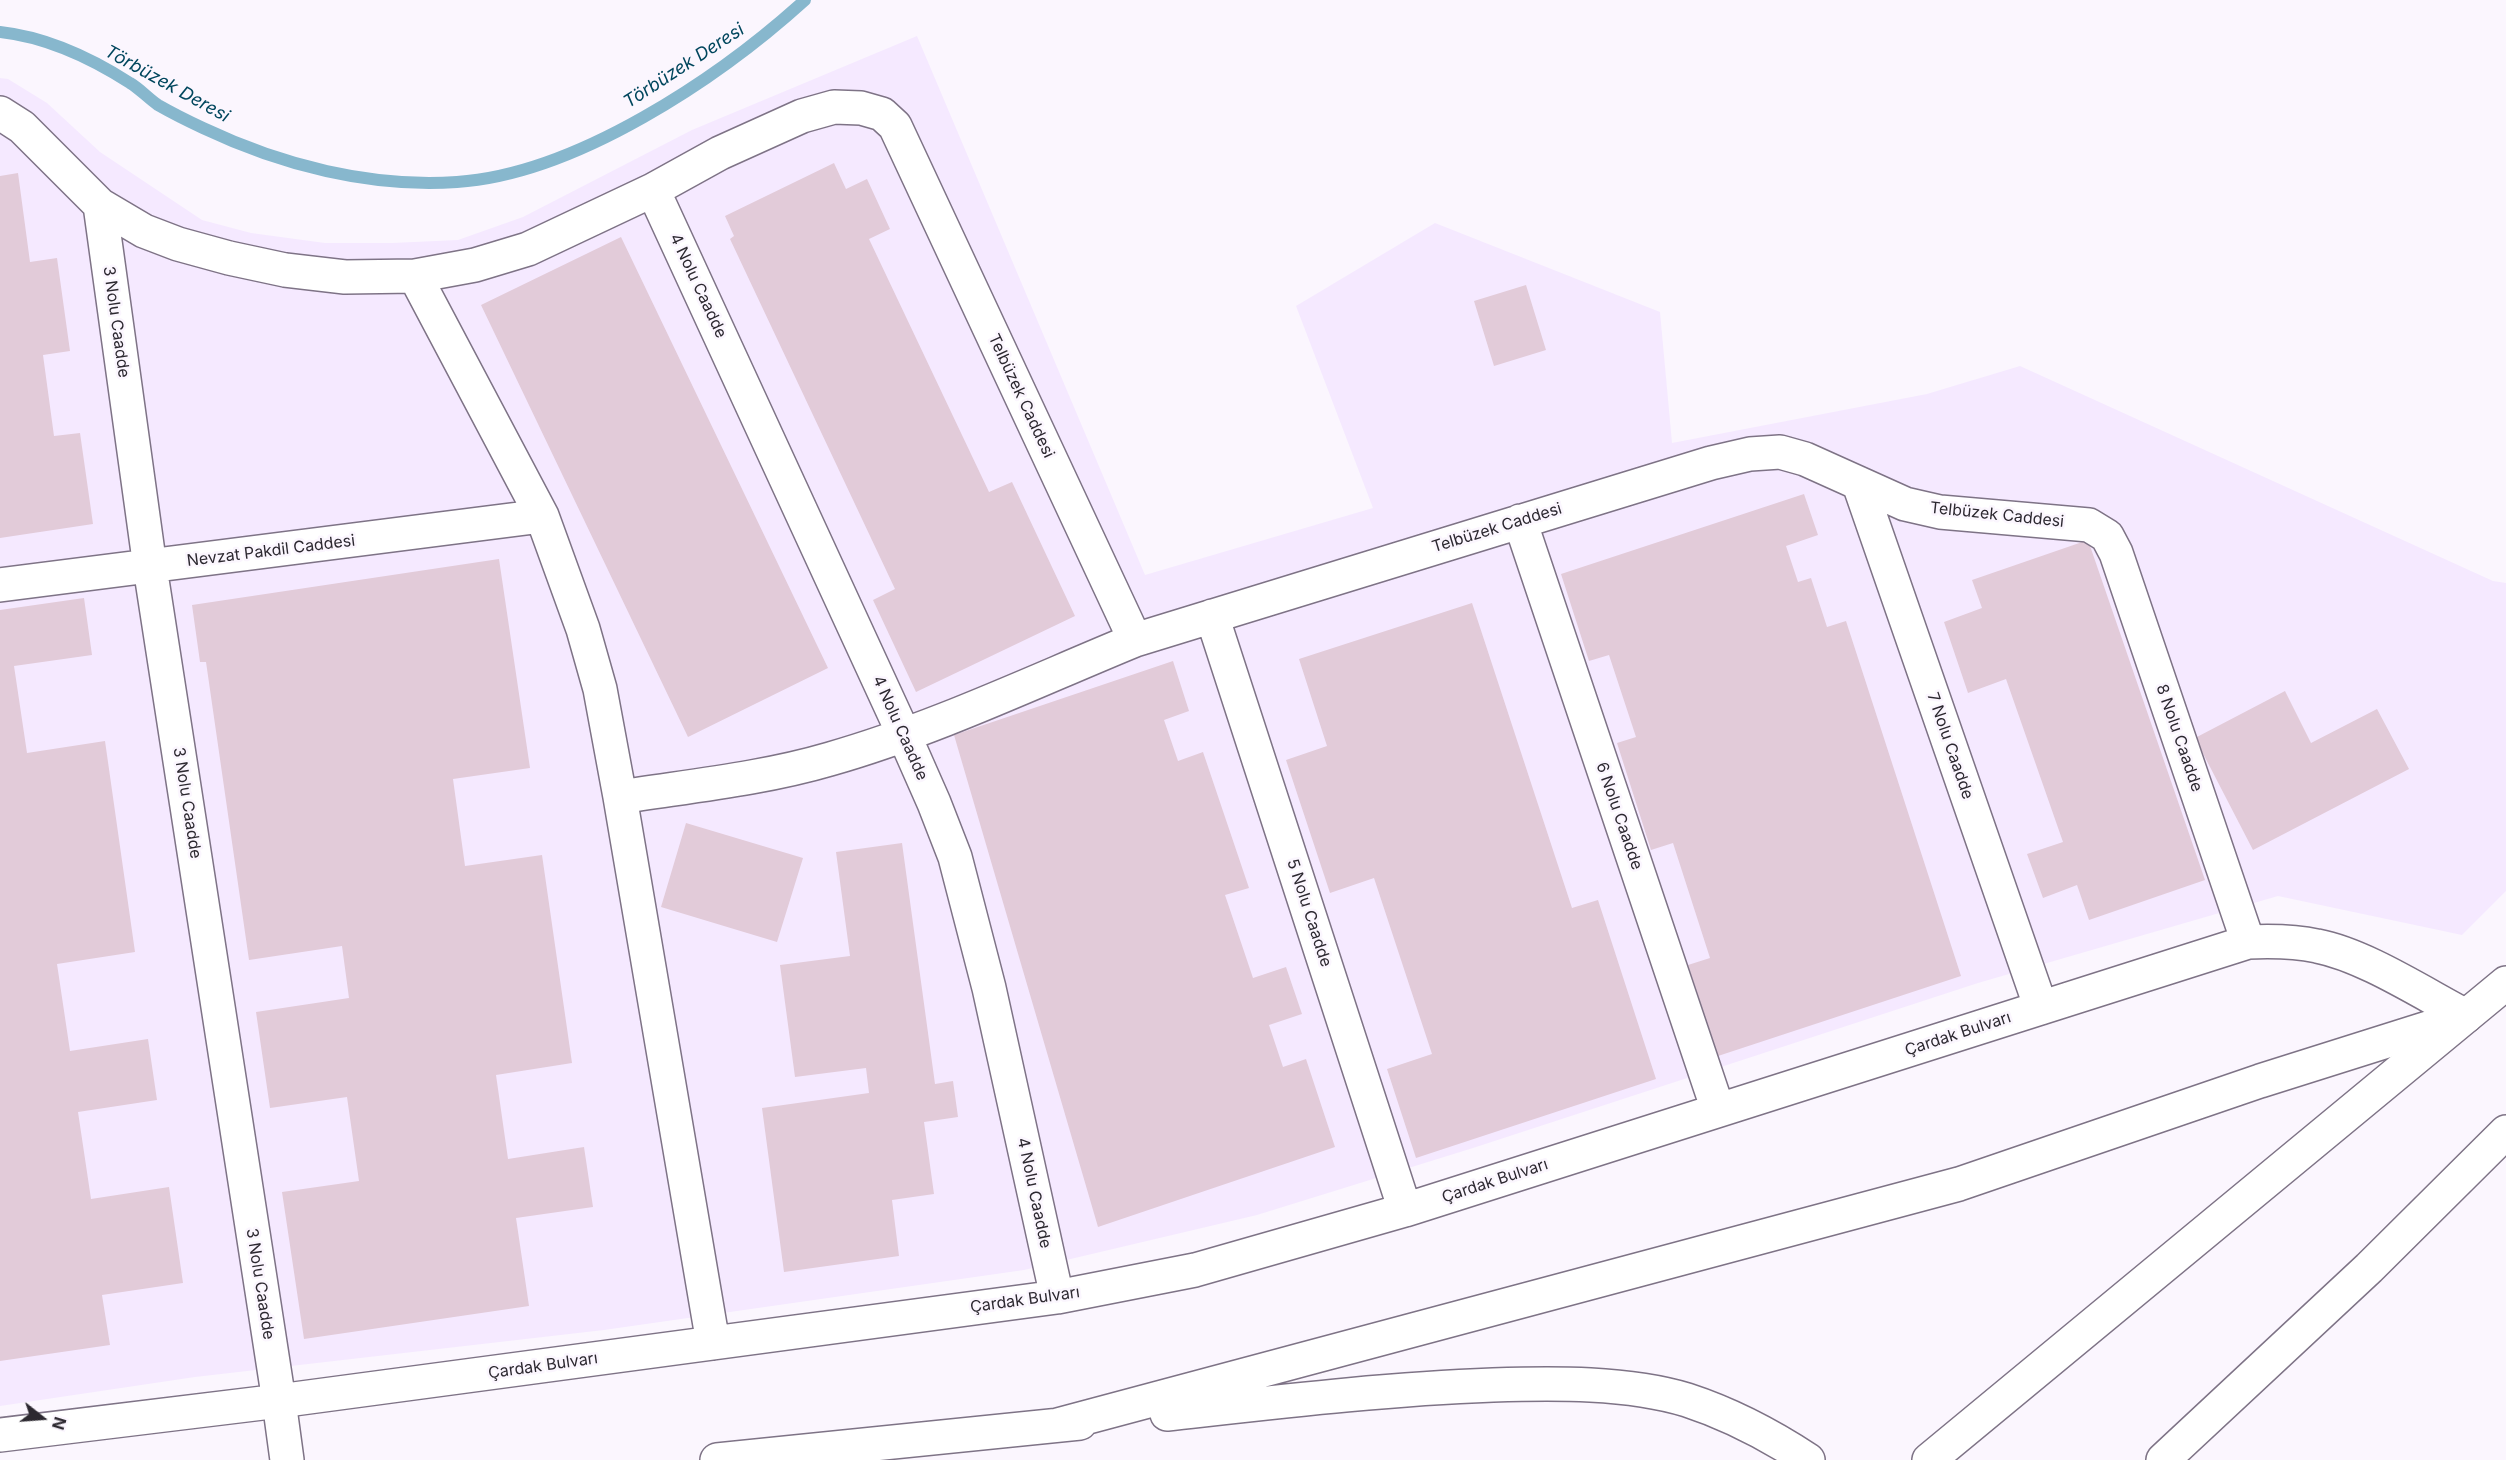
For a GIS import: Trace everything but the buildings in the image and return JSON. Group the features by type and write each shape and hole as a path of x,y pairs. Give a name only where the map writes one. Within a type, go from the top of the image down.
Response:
{"main road":[{"name":"Telbüzek Caddesi","path":"0,113 22,127 100,205 144,231 178,244 229,258 285,270 345,277 415,276 475,265 528,249 654,190 720,153 802,116 834,107 861,108 882,114 895,126 1135,640 1711,463 1750,454 1780,452 1805,459 1905,504 1940,512 2089,525 2107,536"},
{"name":"4 Nolu Caadde","path":"654,190 904,735 955,857 989,988 1057,1297"},
{"name":"3 Nolu Caadde","path":"100,205 150,567 287,1460"},
{"path":"415,276 542,516 583,629 600,689 713,1343"},
{"name":"7 Nolu Caadde","path":"1859,484 2042,1008"},
{"name":"Nevzat Pakdil Caddesi","path":"0,585 542,516"},
{"name":"6 Nolu Caadde","path":"1520,521 1718,1110"},
{"name":"8 Nolu Caadde","path":"2107,536 2116,553 2248,942"},
{"name":"5 Nolu Caadde","path":"1212,616 1405,1210"},
{"path":"620,797 738,778 828,759 904,735 1135,640"},
{"name":"Çardak Bulvarı","path":"0,1435 279,1401 1057,1297 1195,1270 1405,1210 2248,942 2290,942 2317,946 2351,956 2466,1016"},
{"path":"1929,1460 2506,983"},
{"path":"1058,1425 1959,1184 2260,1081 2466,1016"},
{"path":"2163,1460 2369,1268 2506,1132"},
{"path":"717,1460 1341,1394 1545,1383 1623,1388 1685,1400 1742,1421 1808,1460"}],"shaded area":[{"path":"917,36 1145,575 1373,508 1296,306 1435,223 1660,312 1672,443 1927,394 2020,366 2493,581 2506,583 2506,891 2462,935 2278,896 1978,983 1473,1148 1257,1215 1024,1270 604,1330 195,1377 0,1406 0,78 8,79 47,103 100,152 202,220 251,233 325,243 458,240 523,217 692,130"}],"waterway":[{"name":"Törbüzek Deresi","path":"0,32 51,44 84,57 130,83 169,111 263,153 295,163 359,177 424,183 457,182 503,175 549,161 597,141 643,117 688,90 731,60 805,0"}]}
